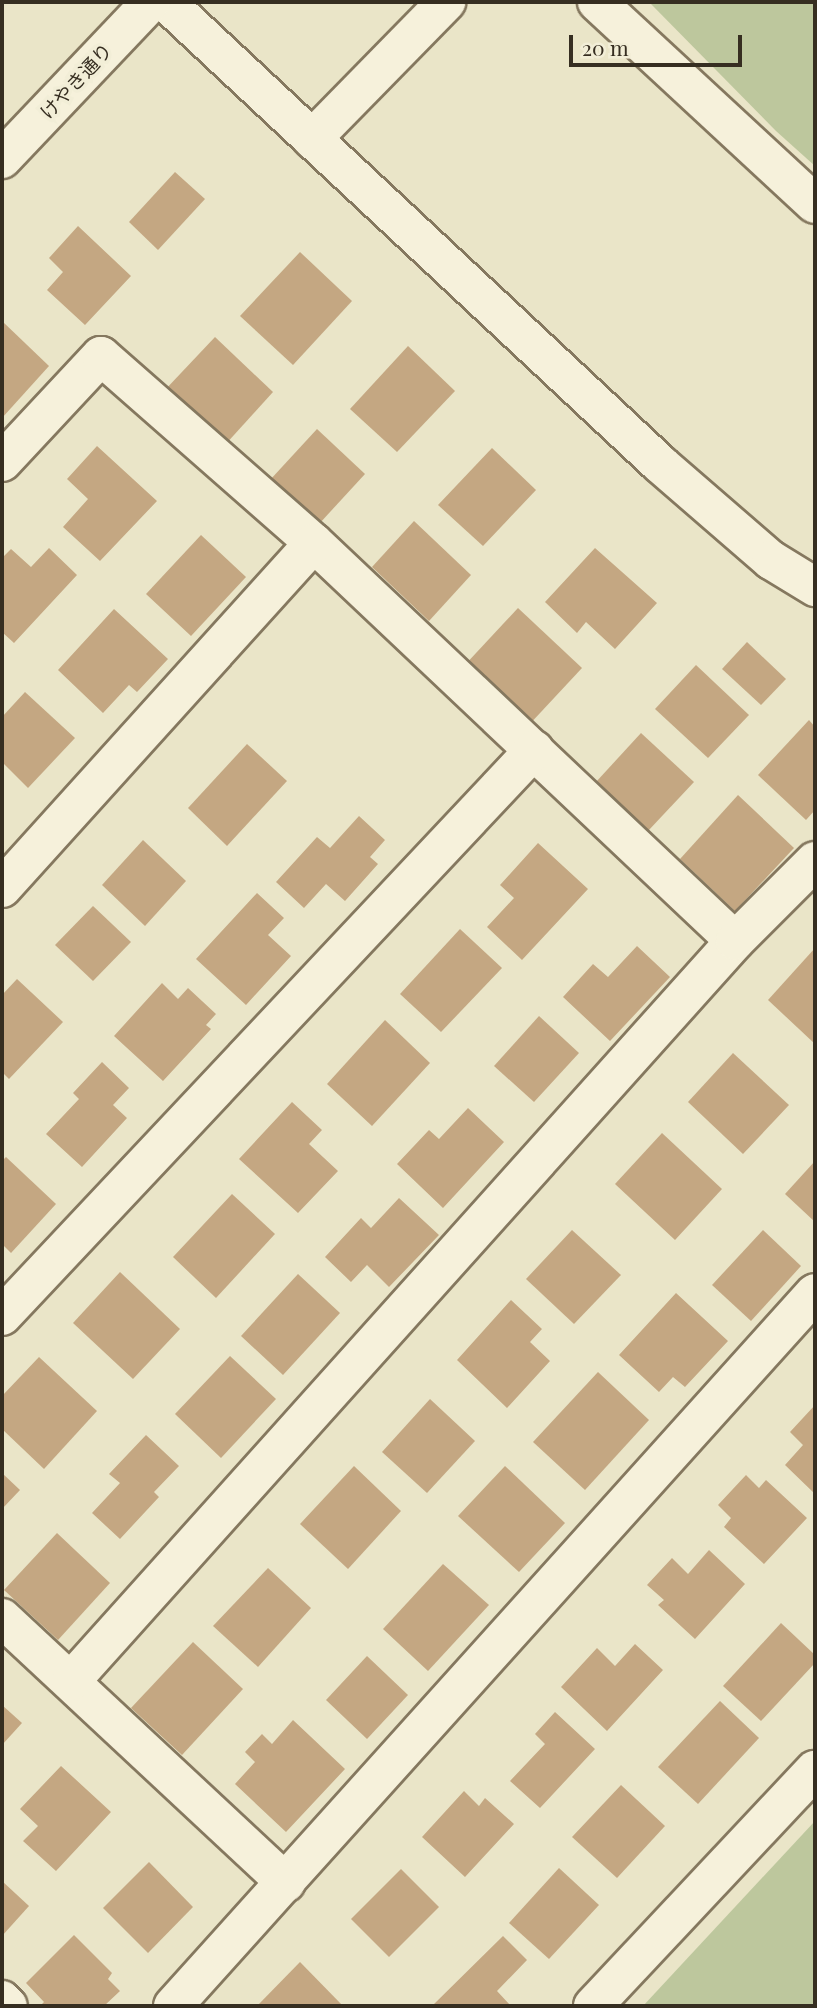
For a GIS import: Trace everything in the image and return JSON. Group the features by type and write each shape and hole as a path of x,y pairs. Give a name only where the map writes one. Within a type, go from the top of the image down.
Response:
{"street":[{"name":"けやき通り","path":"2,159 151,2"},
{"path":"166,2 660,464 772,560 815,587"},
{"path":"312,139 446,2"},
{"path":"597,2 815,204"},
{"path":"2,462 101,356 314,543 735,942"},
{"path":"2,888 314,543"},
{"path":"2,1316 534,750"},
{"path":"71,1681 735,942 815,861"},
{"path":"173,2006 815,1293"},
{"path":"2,1618 286,1883"},
{"path":"593,2006 815,1770"},
{"path":"2,2000 8,2006"}],"green space":[{"path":"649,2 815,2 815,166 776,131"},
{"path":"815,1821 815,2006 643,2006"}],"building":[{"path":"175,172 205,199 158,250 129,222"},
{"path":"78,226 131,276 85,325 47,290 63,272 49,258"},
{"path":"300,252 352,301 293,365 240,316"},
{"path":"2,321 49,366 2,418"},
{"path":"215,337 273,392 224,446 164,391"},
{"path":"408,346 455,391 397,452 350,409"},
{"path":"317,429 365,474 319,524 270,480"},
{"path":"97,446 157,501 100,561 63,527 88,499 67,479"},
{"path":"492,448 536,490 483,546 438,505"},
{"path":"414,521 471,575 429,621 372,567"},
{"path":"201,535 246,577 191,636 146,594"},
{"path":"49,548 77,575 14,643 2,632 2,558 11,549 31,567"},
{"path":"595,548 657,603 615,649 586,622 577,633 545,602"},
{"path":"518,608 582,668 527,727 463,667"},
{"path":"114,609 168,659 137,692 129,685 103,713 58,670"},
{"path":"747,642 786,679 761,705 722,669"},
{"path":"696,665 749,715 708,758 655,709"},
{"path":"25,692 75,738 28,788 2,762 2,717"},
{"path":"809,720 815,727 815,810 806,820 758,775"},
{"path":"641,733 694,782 648,831 596,782"},
{"path":"247,744 287,781 227,846 188,808"},
{"path":"738,795 794,848 735,911 680,859"},
{"path":"359,816 385,840 370,857 378,864 345,901 326,884 304,908 276,882 317,837 330,848"},
{"path":"143,840 186,881 145,926 102,885"},
{"path":"538,843 588,889 522,960 487,927 514,898 500,885"},
{"path":"257,893 284,918 268,935 291,956 246,1005 196,959"},
{"path":"93,906 131,942 93,981 55,945"},
{"path":"460,929 502,968 441,1032 400,994"},
{"path":"637,946 670,977 610,1041 563,997 593,964 608,977"},
{"path":"815,948 815,1044 768,1000"},
{"path":"17,979 63,1022 9,1079 2,1072 2,995"},
{"path":"162,983 178,999 188,988 216,1014 206,1025 211,1029 163,1081 114,1036"},
{"path":"539,1016 579,1053 534,1102 494,1066"},
{"path":"385,1020 430,1063 372,1126 327,1084"},
{"path":"733,1053 789,1105 743,1154 688,1102"},
{"path":"102,1062 129,1088 113,1105 127,1118 82,1167 46,1134 79,1099 73,1093"},
{"path":"292,1102 322,1130 309,1144 338,1171 298,1213 239,1159"},
{"path":"468,1108 504,1142 443,1208 397,1164 429,1130 439,1139"},
{"path":"662,1133 722,1189 675,1240 615,1184"},
{"path":"6,1157 56,1204 11,1253 2,1244 2,1161"},
{"path":"815,1161 815,1222 785,1194"},
{"path":"232,1194 275,1234 216,1298 173,1257"},
{"path":"399,1198 439,1235 389,1287 367,1265 351,1282 325,1257 361,1218 371,1228"},
{"path":"572,1230 621,1275 574,1324 526,1279"},
{"path":"763,1230 801,1266 751,1321 712,1285"},
{"path":"120,1272 180,1329 133,1379 73,1323"},
{"path":"298,1274 340,1313 283,1375 241,1336"},
{"path":"676,1293 728,1341 685,1387 673,1377 659,1392 619,1355"},
{"path":"511,1300 542,1329 530,1342 550,1361 507,1408 457,1360"},
{"path":"230,1356 276,1399 221,1458 175,1414"},
{"path":"39,1357 97,1411 44,1469 2,1429 2,1396"},
{"path":"598,1372 649,1420 585,1490 533,1442"},
{"path":"430,1399 475,1441 427,1493 382,1452"},
{"path":"815,1405 815,1494 785,1465 803,1445 790,1432"},
{"path":"146,1435 179,1466 154,1492 159,1497 120,1539 92,1513 120,1483 109,1474"},
{"path":"354,1466 401,1511 348,1569 300,1524"},
{"path":"505,1466 565,1523 519,1572 458,1516"},
{"path":"2,1473 20,1490 2,1509"},
{"path":"746,1475 759,1488 766,1480 807,1518 764,1564 724,1527 731,1518 718,1505"},
{"path":"57,1533 110,1583 58,1640 4,1590"},
{"path":"709,1550 745,1584 695,1639 658,1605 664,1600 647,1585 672,1558 688,1574"},
{"path":"443,1564 489,1605 428,1671 383,1629"},
{"path":"268,1568 311,1608 258,1667 213,1626"},
{"path":"781,1623 815,1655 815,1663 761,1721 723,1686"},
{"path":"193,1642 243,1689 182,1755 131,1708"},
{"path":"635,1644 663,1670 607,1731 561,1687 597,1648 615,1666"},
{"path":"367,1656 408,1695 367,1739 326,1700"},
{"path":"720,1701 759,1738 698,1804 658,1767"},
{"path":"2,1705 22,1723 2,1745"},
{"path":"555,1712 595,1749 540,1808 510,1781 545,1744 535,1734"},
{"path":"293,1720 345,1769 286,1832 235,1784 255,1762 245,1752 262,1734 272,1744"},
{"path":"61,1766 111,1812 56,1871 23,1841 38,1826 20,1809"},
{"path":"621,1785 665,1826 617,1878 572,1837"},
{"path":"464,1791 479,1806 485,1798 514,1824 465,1877 422,1837"},
{"path":"149,1862 193,1907 148,1953 103,1908"},
{"path":"559,1868 599,1905 549,1959 509,1923"},
{"path":"401,1869 439,1907 389,1957 351,1919"},
{"path":"2,1881 29,1906 2,1936"},
{"path":"74,1935 112,1973 108,1979 120,1991 104,2006 40,2006 44,2002 26,1983"},
{"path":"503,1936 527,1960 497,1991 511,2006 432,2006"},
{"path":"300,1962 343,2006 257,2006"}]}
